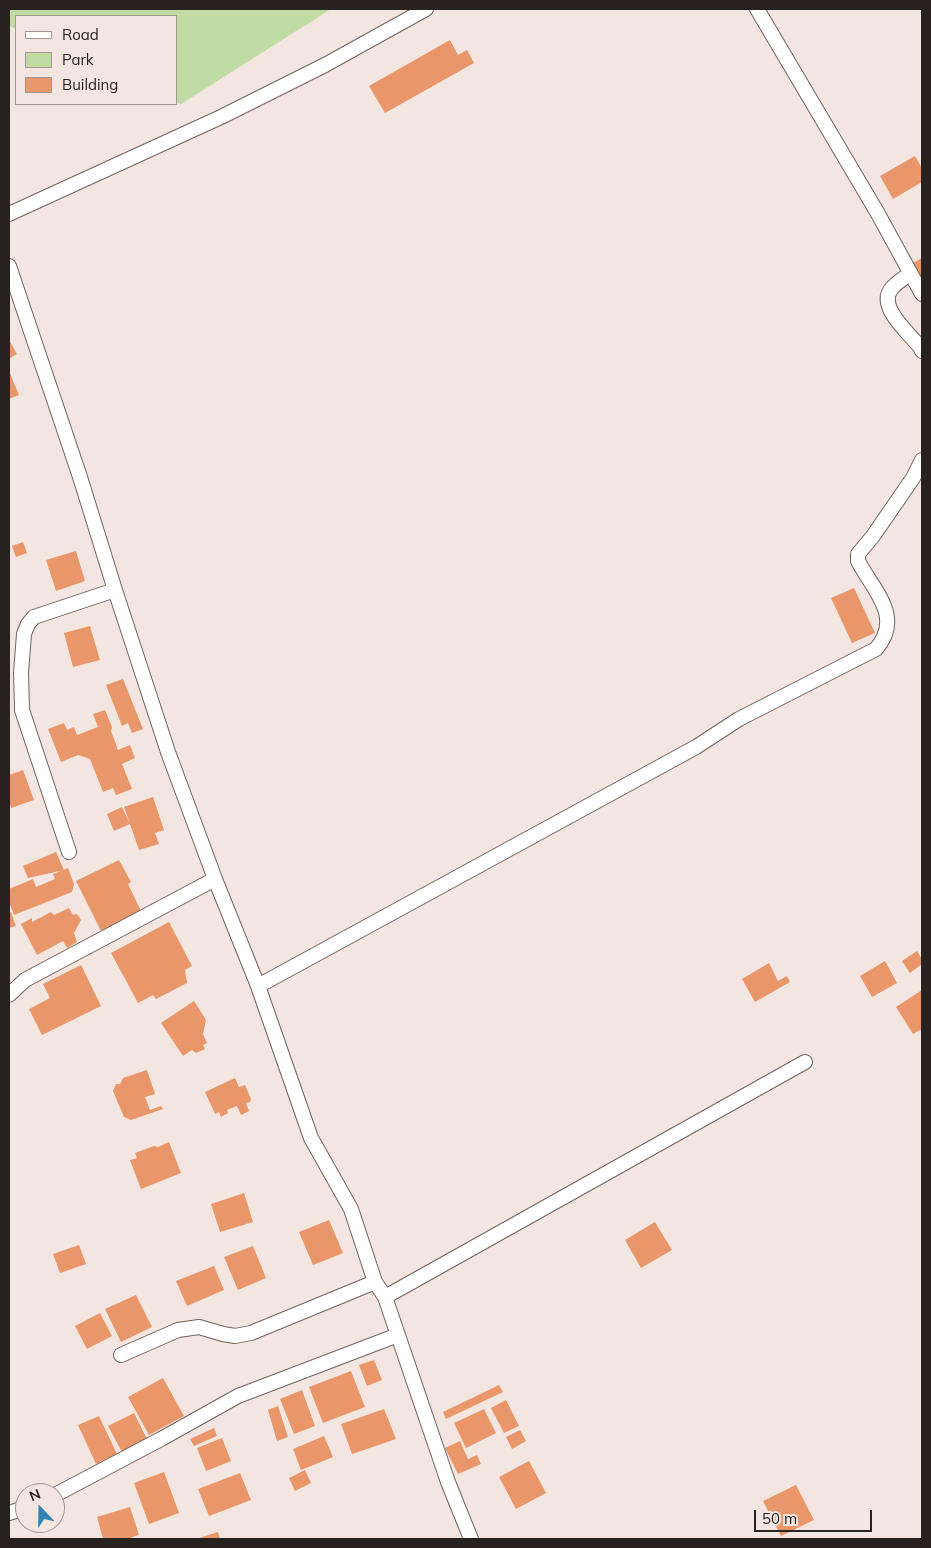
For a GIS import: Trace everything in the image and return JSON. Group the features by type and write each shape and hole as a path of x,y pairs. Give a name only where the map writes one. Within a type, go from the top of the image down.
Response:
{"street":[{"path":"9,214 221,117 325,65 426,9"},
{"path":"757,9 877,212 922,294"},
{"path":"9,266 80,477 168,752 215,879 258,986 310,1138 352,1209 375,1282 384,1296 448,1482 471,1539"},
{"path":"910,273 891,289 887,302 891,313 922,351"},
{"path":"258,986 696,747 739,718 876,649 883,641 887,632 888,615 882,599 858,561 858,554 873,536 913,478 922,460"},
{"path":"69,852 22,710 21,673 24,634 28,624 34,617 115,590"},
{"path":"9,995 25,980 215,879"},
{"path":"384,1296 805,1062"},
{"path":"121,1355 178,1330 199,1327 235,1336 251,1333 375,1282"},
{"path":"65,1490 238,1396 398,1335"}],"green space":[{"path":"9,9 331,9 181,104 178,103 178,15 15,15 15,29 9,26"}],"building":[{"path":"450,40 458,55 467,50 474,63 385,113 369,86"},
{"path":"915,156 922,168 922,182 893,199 880,176"},
{"path":"922,258 922,280 913,263"},
{"path":"9,340 17,354 9,359"},
{"path":"9,371 19,395 9,399"},
{"path":"23,542 27,553 16,557 12,546"},
{"path":"76,551 85,581 56,591 46,560"},
{"path":"854,588 875,633 852,643 831,598"},
{"path":"90,626 100,660 73,667 64,633"},
{"path":"123,679 143,729 132,733 128,723 122,726 106,685"},
{"path":"105,710 118,750 130,745 135,758 122,764 132,789 116,795 113,788 103,792 90,759 78,755 61,762 48,729 64,723 67,730 74,727 77,735 98,727 93,714"},
{"path":"23,770 34,800 11,808 9,801 9,775"},
{"path":"153,797 164,830 155,833 159,844 139,850 124,807"},
{"path":"122,807 130,824 114,831 107,814"},
{"path":"56,852 64,870 28,878 23,866"},
{"path":"119,860 131,882 128,884 141,911 101,931 76,881"},
{"path":"68,868 74,884 72,892 14,915 9,902 9,889 33,879 36,887 55,879 53,874"},
{"path":"69,908 73,915 77,914 81,920 74,933 77,942 67,948 63,941 37,955 21,924 32,918 32,922 51,912 54,915"},
{"path":"11,912 16,926 9,928 9,913"},
{"path":"169,922 192,966 185,970 187,983 156,999 153,995 138,1003 111,953"},
{"path":"917,951 922,959 922,964 910,973 902,961"},
{"path":"885,961 897,983 872,997 860,976"},
{"path":"769,963 778,981 787,976 790,982 755,1002 742,979"},
{"path":"81,965 101,1006 42,1035 29,1009 50,998 43,984"},
{"path":"922,990 922,1029 913,1034 896,1007"},
{"path":"194,1001 206,1020 203,1034 207,1043 203,1045 205,1049 196,1053 192,1050 183,1056 161,1023"},
{"path":"147,1070 155,1094 145,1097 150,1110 161,1106 163,1109 131,1120 124,1117 113,1091 116,1084 120,1084 123,1078"},
{"path":"235,1078 239,1087 245,1085 251,1099 250,1102 246,1103 249,1111 241,1115 237,1106 227,1110 228,1113 221,1117 219,1112 215,1114 205,1092"},
{"path":"169,1142 181,1173 141,1189 130,1160 137,1158 135,1153"},
{"path":"244,1193 253,1222 220,1232 211,1204"},
{"path":"329,1220 343,1253 313,1265 299,1232"},
{"path":"655,1222 672,1250 641,1268 625,1240"},
{"path":"79,1245 86,1264 60,1273 53,1254"},
{"path":"253,1246 266,1278 238,1290 224,1257"},
{"path":"214,1266 224,1290 187,1306 176,1281"},
{"path":"136,1295 152,1327 121,1342 105,1309"},
{"path":"100,1313 112,1336 87,1349 75,1326"},
{"path":"374,1360 382,1380 367,1386 359,1365"},
{"path":"351,1371 365,1407 323,1423 309,1387"},
{"path":"163,1378 184,1416 149,1435 128,1397"},
{"path":"499,1385 503,1392 446,1419 443,1412"},
{"path":"302,1390 315,1426 294,1434 280,1399"},
{"path":"506,1400 519,1426 504,1433 491,1408"},
{"path":"278,1406 288,1437 277,1441 268,1410"},
{"path":"384,1409 396,1439 352,1454 341,1424"},
{"path":"484,1409 496,1433 466,1448 454,1423"},
{"path":"134,1413 147,1439 122,1452 108,1426"},
{"path":"99,1416 117,1454 96,1464 78,1425"},
{"path":"214,1428 217,1436 194,1446 190,1439"},
{"path":"520,1430 526,1441 512,1449 506,1437"},
{"path":"324,1436 333,1457 301,1470 293,1449"},
{"path":"222,1438 231,1461 206,1471 197,1448"},
{"path":"460,1441 468,1459 477,1455 481,1464 458,1474 445,1448"},
{"path":"529,1461 546,1493 516,1509 499,1477"},
{"path":"305,1470 311,1483 295,1491 289,1478"},
{"path":"164,1472 179,1513 149,1524 134,1483"},
{"path":"240,1473 251,1500 209,1516 198,1489"},
{"path":"796,1485 814,1520 781,1536 763,1501"},
{"path":"130,1507 139,1535 126,1539 103,1539 97,1517"},
{"path":"218,1532 220,1539 196,1539"}]}
